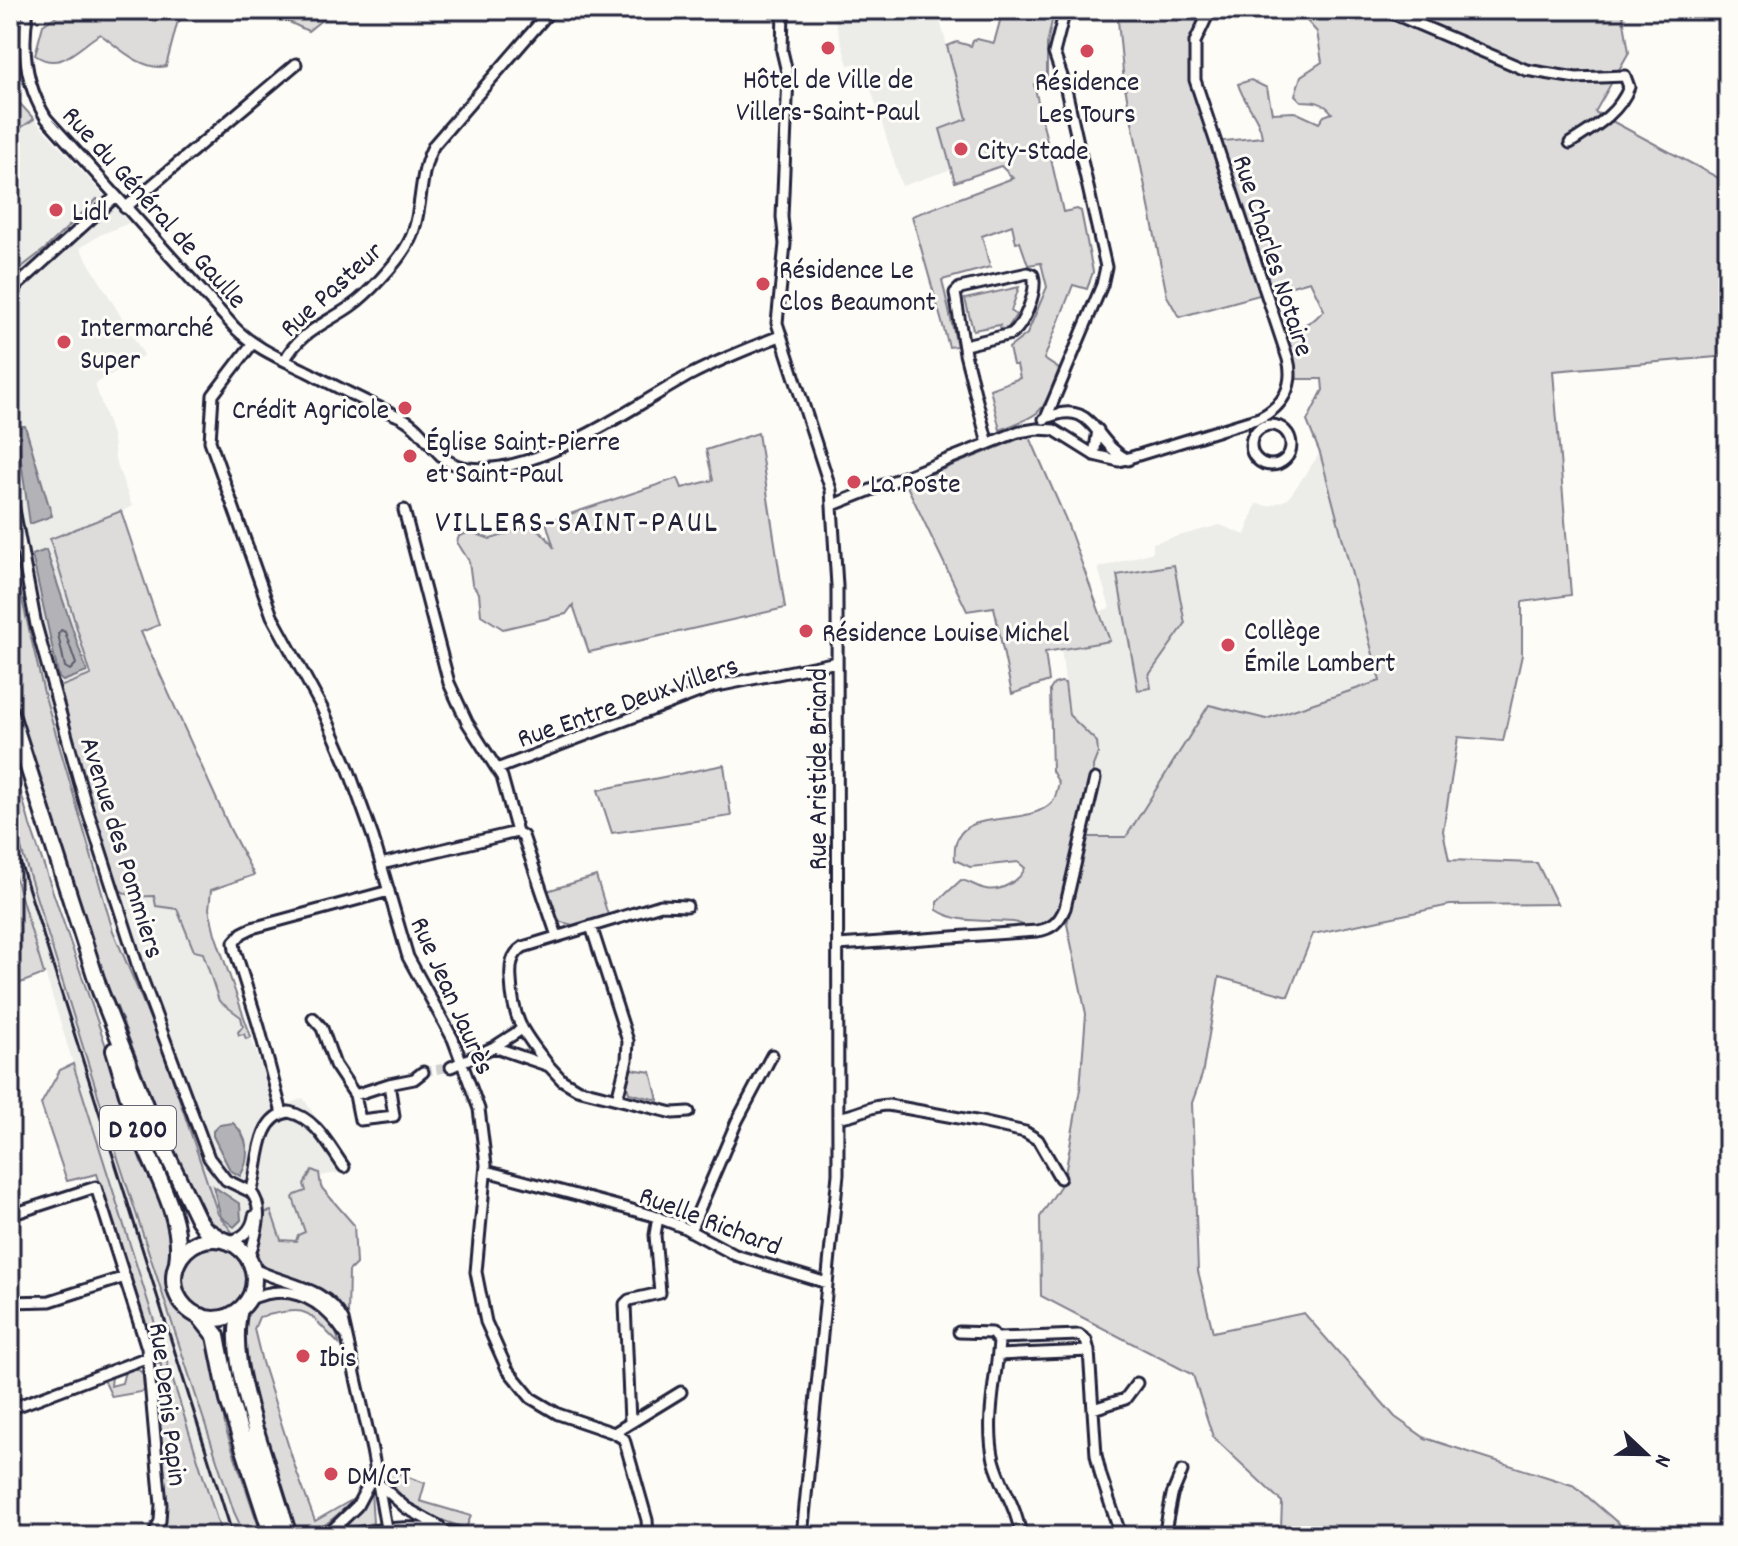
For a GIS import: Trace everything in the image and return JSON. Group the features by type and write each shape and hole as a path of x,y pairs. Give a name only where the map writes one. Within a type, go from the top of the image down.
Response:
{"highway":[{"path":"201,1317 216,1336 229,1400 273,1536"},
{"path":"256,1434 288,1536"}],"main road":[{"name":"D 200","path":"10,711 100,991 133,1111 176,1223 180,1246 177,1262"},
{"name":"D 200","path":"100,991 152,1123 185,1196 205,1229 224,1240"},
{"path":"244,1304 222,1318 201,1317 188,1309 178,1297 174,1282 177,1262 183,1253 195,1243 210,1239 224,1240 240,1249 251,1264 253,1284 237,1325 238,1353 256,1434"}],"street":[{"name":"Rue du Général de Gaulle","path":"28,10 25,57 38,103 57,133 125,208 252,344 345,393 412,423 451,463 482,468 513,463 582,438 693,374 780,336"},
{"name":"Rue Pasteur","path":"285,360 291,349 311,330 358,300 403,252 411,236 426,165 434,145 551,10"},
{"name":"Rue Aristide Briand","path":"783,10 782,51 788,76 782,217 785,244 777,316 780,336 822,459 833,505 837,662 838,1174 802,1536"},
{"path":"1046,418 1102,285 1106,267 1065,85 1054,53 1065,10"},
{"name":"Rue Charles Notaire","path":"1210,10 1195,42 1195,80 1290,367 1287,392 1266,421"},
{"path":"1385,10 1526,70 1576,78 1625,76 1629,87 1615,109 1597,126 1570,143"},
{"path":"125,208 296,64"},
{"path":"10,292 115,197"},
{"path":"965,345 1017,330 1035,286 1033,275 1028,273 957,291 955,297 965,345 988,444"},
{"name":"Rue Jean Jaurès","path":"252,344 213,395 210,441 269,608 328,722 350,773 408,957 443,1019 463,1063 480,1116 486,1171 476,1272 484,1315 500,1358 521,1389 542,1406 614,1433"},
{"path":"833,505 1065,412 1088,419 1117,453 1128,460"},
{"path":"1018,432 1054,430 1094,455 1114,461 1128,460 1266,421 1282,429 1290,441 1287,456 1274,464 1260,461 1252,449 1255,434 1266,421"},
{"path":"1094,455 1098,430"},
{"name":"Avenue des Pommiers","path":"10,488 36,625 58,710 139,970 209,1158 226,1180 251,1192"},
{"path":"404,510 449,683 467,722 497,769"},
{"name":"Rue Entre Deux Villers","path":"557,936 523,836 517,832 505,785 497,769 712,687 837,662"},
{"path":"838,945 1037,931 1050,927 1060,919 1065,908 1095,779"},
{"path":"381,864 517,832"},
{"path":"282,1113 235,950 236,938 252,928 389,891"},
{"path":"687,906 666,903 523,947 510,968 512,1004 522,1029 549,1066 571,1086 673,1113 689,1112"},
{"path":"591,926 628,1041 627,1060 617,1099"},
{"path":"313,1018 322,1028 335,1065 355,1095 360,1120 394,1116 389,1084"},
{"path":"451,1067 494,1047 522,1029"},
{"path":"494,1047 549,1066"},
{"path":"690,1231 737,1121 772,1055"},
{"path":"355,1095 414,1079 423,1072"},
{"path":"839,1117 851,1116 872,1106 888,1105 1017,1130 1038,1140 1060,1178"},
{"path":"344,1167 313,1125 293,1113 282,1113 270,1125 256,1158 257,1177 251,1192 255,1197 258,1231 251,1264 323,1297 340,1314 376,1470 386,1528"},
{"name":"Ruelle Richard","path":"486,1171 658,1217 728,1252 827,1283"},
{"name":"Rue Denis Papin","path":"10,1215 96,1187 143,1331 148,1357 161,1505 160,1521 153,1536"},
{"path":"224,1240 237,1239 250,1229 256,1205"},
{"path":"630,1422 625,1304 629,1300 660,1293 655,1235 658,1217"},
{"path":"10,1302 50,1301 125,1277"},
{"path":"244,1304 279,1290 306,1298 328,1313 346,1337"},
{"path":"959,1332 992,1333 998,1338 1079,1335 1086,1340 1099,1469 1121,1536"},
{"path":"998,1338 992,1450 998,1472 1016,1511 1021,1536"},
{"path":"998,1355 1089,1351"},
{"path":"10,1409 148,1357"},
{"path":"1093,1409 1125,1399 1137,1383"},
{"path":"648,1536 647,1520 626,1443 614,1433 681,1392"},
{"path":"326,1536 357,1506 376,1470"},
{"path":"1164,1536 1172,1495 1182,1471"},
{"path":"378,1483 406,1508 450,1531"},
{"path":"342,1536 386,1528 419,1527 469,1536"}],"shaded area":[{"path":"10,10 20,10 14,39 18,86 14,97 34,119 10,135"},
{"path":"65,10 188,10 177,24 166,66 157,67 131,57 100,34 61,60 44,60 35,55 43,25"},
{"path":"264,10 334,10 308,31"},
{"path":"832,10 937,10 967,119 940,129 952,169 902,186 868,80 862,81 858,63 848,65"},
{"path":"1003,10 1054,12 1047,44 1047,81 1034,84 1063,212 1081,211 1093,272 1087,289 1073,285 1044,359 1059,369 1045,404 1034,415 1000,430 990,389 1020,378 1009,348 1027,334 1047,287 1041,263 1028,265 1020,242 1016,243 1012,225 982,236 990,267 942,280 957,346 949,347 912,216 1013,178 1001,166 955,182 940,129 967,119 947,46 957,42 971,46 977,39 994,43"},
{"path":"1117,10 1210,10 1193,60 1215,142 1262,137 1238,84 1251,80 1267,88 1272,113 1295,112 1319,123 1324,116 1332,113 1322,104 1301,101 1295,95 1301,76 1322,62 1317,32 1297,10 1622,10 1629,52 1595,112 1728,183 1728,356 1553,371 1571,595 1522,602 1522,655 1503,741 1458,737 1443,831 1449,860 1537,863 1557,904 1450,905 1313,934 1288,996 1219,977 1202,1075 1192,1103 1198,1271 1213,1332 1304,1313 1395,1417 1425,1438 1575,1486 1633,1536 1293,1536 1281,1528 1282,1502 1213,1437 1193,1375 1041,1296 1040,1217 1064,1180 1080,1089 1086,1014 1067,924 1087,837 1126,837 1209,705 1266,719 1380,681 1320,453 1307,421 1323,390 1322,379 1297,379 1287,334 1315,319 1324,310 1310,281 1179,317 1167,296 1124,82"},
{"path":"14,97 129,223 100,235 80,248 144,355 95,384 113,438 115,459 132,506 121,512 159,625 141,632 254,875 211,890 209,909 276,1109 303,1098 351,1171 319,1176 319,1173 306,1191 295,1195 305,1232 293,1242 281,1240 253,1245 233,1233 218,1214 160,1042 124,955 67,776 23,620 10,539 10,135"},
{"path":"97,199 101,203 10,289 10,276 45,249"},
{"path":"1019,287 1011,311 1016,315 1006,331 1001,332 1000,325 973,330 965,299"},
{"path":"758,433 785,608 589,652 573,605 566,614 503,629 481,615 479,593 472,584 469,561 457,542 459,536 471,532 490,539 533,528 540,531 554,548 546,522 678,478 682,488 713,480 706,450"},
{"path":"1029,435 1066,520 1110,641 1045,652 1049,681 1012,694 994,607 967,611 906,484"},
{"name":"Collège Émile Lambert","path":"1320,453 1381,681 1266,719 1209,705 1126,838 1067,836 1077,780 1061,649 1110,640 1101,611 1110,608 1098,568 1153,552 1153,543 1220,525 1245,535 1256,504 1269,506 1288,499"},
{"path":"121,511 159,625 141,632 254,875 211,890 209,909 251,1037 246,1039 244,1034 239,1035 238,1032 243,1026 241,1017 219,1001 203,953 194,951 177,909 156,906 154,896 130,895 118,888 57,688 91,675 50,539"},
{"path":"10,528 16,574 44,693 113,931 160,1042 218,1214 233,1233 209,1225 182,1177 79,912 10,691"},
{"path":"1174,565 1185,624 1149,675 1151,688 1138,690 1117,575"},
{"path":"1065,683 1069,715 1097,742 1098,753 1093,766 1093,791 1063,914 1037,931 1013,922 964,920 946,915 937,910 937,902 961,880 983,888 997,889 1014,881 1025,868 1018,862 970,867 955,860 956,842 964,830 976,823 1025,815 1041,810 1053,801 1059,783 1052,771 1050,690 1054,684"},
{"path":"10,753 30,825 122,1093 141,1162 170,1217 175,1246 165,1277 167,1292 180,1314 209,1336 226,1430 262,1536 245,1536 234,1512 113,1143 10,813"},
{"path":"724,765 731,816 612,833 598,790"},
{"path":"10,813 241,1536 222,1536 173,1386 10,860"},
{"path":"10,860 44,974 10,987"},
{"path":"596,876 608,915 573,925 561,922 555,915 547,891"},
{"path":"73,1064 222,1536 160,1536 167,1514 155,1380 161,1378 161,1364 153,1364 150,1338 97,1174 67,1181 41,1104 60,1070"},
{"path":"631,1069 651,1072 658,1100 629,1093 627,1086"},
{"path":"312,1170 319,1173 321,1187 354,1225 356,1264 349,1271 348,1316 331,1296 277,1274 261,1263 258,1256 264,1213 271,1211 281,1240 296,1241 298,1235 305,1232 293,1198 306,1191 304,1184"},
{"path":"214,1248 236,1257 245,1279 236,1301 214,1310 192,1301 183,1279 192,1257"},
{"path":"281,1294 318,1310 332,1324 339,1344 305,1312 288,1311 259,1317 254,1329 297,1473 315,1521 357,1497 322,1526 297,1536 246,1381 241,1325 255,1303 265,1296"},
{"path":"134,1368 144,1377 146,1391 112,1397 104,1380 112,1376 111,1386 122,1383 125,1371"},
{"path":"384,1468 425,1483 420,1501 471,1516 466,1528 441,1520 406,1501 397,1492"},
{"path":"371,1491 373,1523 339,1530 361,1507"}],"water":[{"path":"16,426 25,426 52,516 30,524"},
{"path":"46,550 87,672 63,681 59,678 32,555"},
{"path":"233,1123 247,1148 246,1162 240,1176 230,1170 213,1136 219,1125"},
{"path":"213,1186 240,1204 241,1220 234,1227 221,1217"}],"tunnel":[{"path":"423,1072 451,1067"}],"railway":[{"path":"10,830 233,1536"}],"place":[{"name":"Hôtel de Ville de Villers-Saint-Paul","path":"828,48"},
{"name":"Résidence Les Tours","path":"1087,51"},
{"name":"City-Stade","path":"961,149"},
{"name":"Lidl","path":"56,210"},
{"name":"Résidence Le Clos Beaumont","path":"763,284"},
{"name":"Intermarché Super","path":"64,342"},
{"name":"Crédit Agricole","path":"405,408"},
{"name":"Église Saint-Pierre et Saint-Paul","path":"410,456"},
{"name":"La Poste","path":"854,482"},
{"name":"Résidence Louise Michel","path":"806,631"},
{"name":"Collège Émile Lambert","path":"1228,645"},
{"name":"Ibis","path":"303,1356"},
{"name":"DM/CT","path":"331,1474"}],"district":[{"name":"VILLERS-SAINT-PAUL","path":"577,520"}]}
